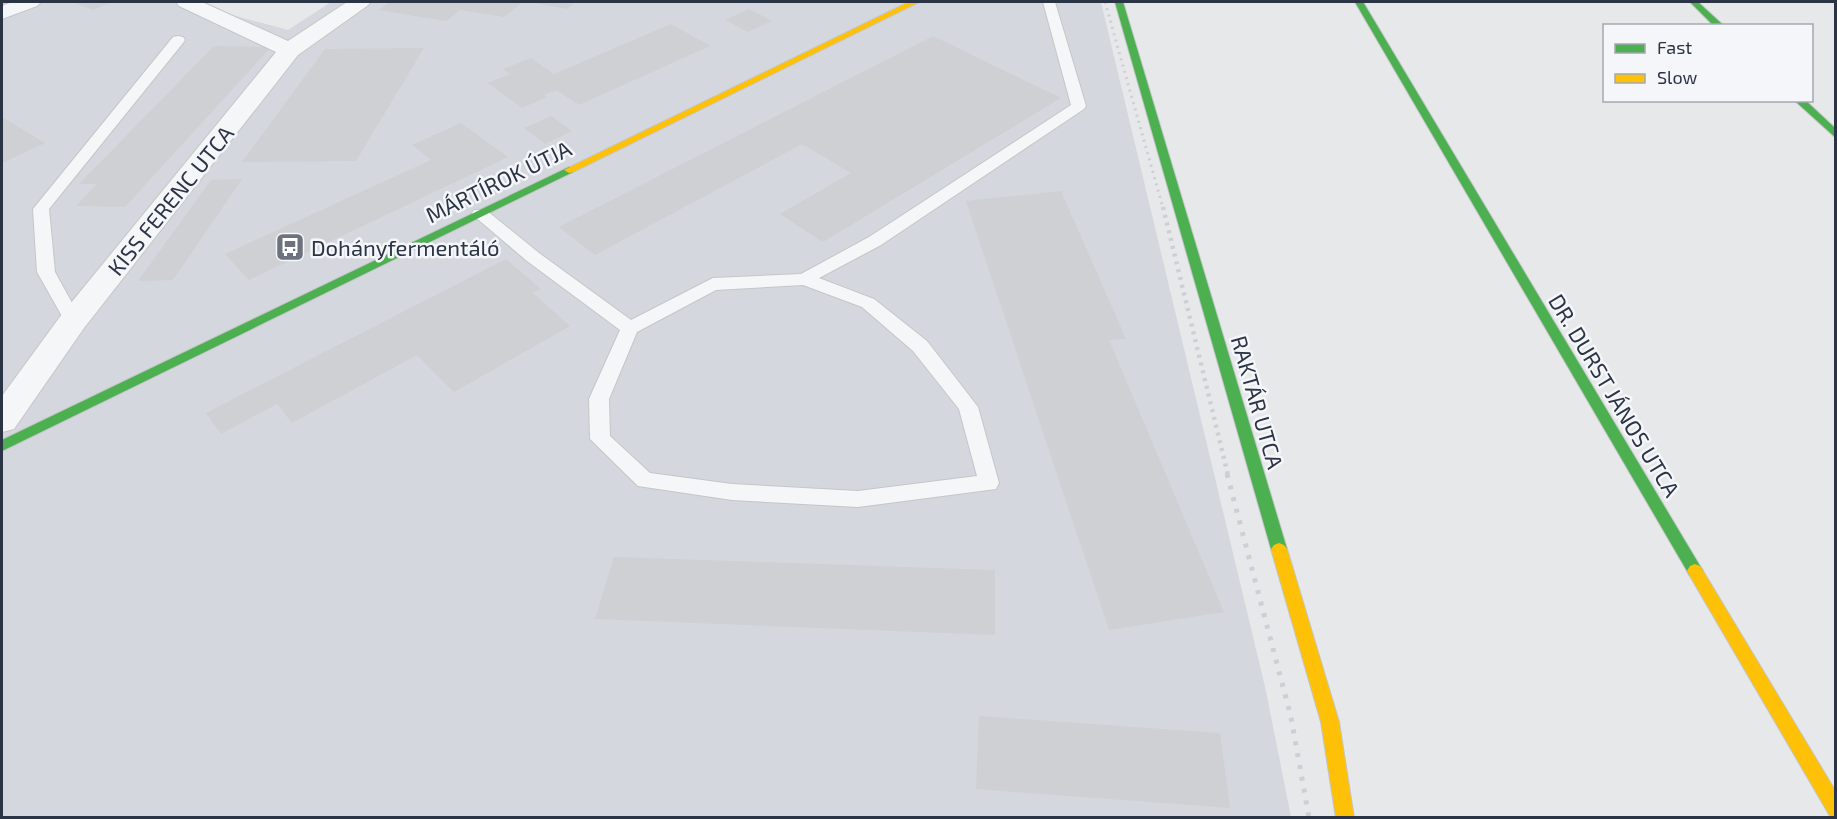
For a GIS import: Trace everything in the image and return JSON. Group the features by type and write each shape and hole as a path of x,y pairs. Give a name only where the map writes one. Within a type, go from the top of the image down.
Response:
{"street":[{"path":"2,13 30,2"},
{"path":"186,2 290,50"},
{"name":"KISS FERENC UTCA","path":"2,420 73,321 290,50 360,2"},
{"name":"MÁRTÍROK ÚTJA","path":"2,446 915,2"},
{"name":"RAKTÁR UTCA","path":"1119,2 1330,722 1345,818"},
{"name":"DR. DURST JÁNOS UTCA","path":"1359,2 1836,810"},
{"path":"1694,2 1718,24"},
{"path":"1801,102 1836,135"}],"lane":[{"path":"804,279 874,241 1079,106 1049,2"},
{"path":"73,321 46,272 41,209 178,40"},
{"path":"480,213 533,257 630,328"},
{"path":"804,279 868,303 920,346 968,407 989,483 858,499 732,492 645,480 600,439 599,399 630,328 713,285 804,279"}],"shaded area":[{"path":"2,2 184,2 288,30 331,2 1101,2 1266,691 1291,817 2,818"}],"building":[{"path":"73,2 112,2 93,10"},
{"path":"390,2 523,2 504,17 460,10 446,21 378,10"},
{"path":"528,2 575,2 567,9"},
{"path":"749,9 772,21 748,32 725,20"},
{"path":"671,24 710,46 579,105 556,90 544,95 547,97 522,108 488,83 510,74 503,69 531,58 554,74"},
{"path":"933,36 1061,98 823,242 780,214 851,173 802,144 595,255 559,227"},
{"path":"214,46 271,47 125,207 76,206 97,184 79,184"},
{"path":"424,48 356,161 242,162 325,49"},
{"path":"551,116 572,131 545,144 524,128"},
{"path":"2,117 45,143 2,163"},
{"path":"461,123 508,157 249,280 225,254 431,160 412,145"},
{"path":"242,179 173,280 138,281 211,180"},
{"path":"1061,191 1126,339 1109,340 1224,612 1109,630 966,201"},
{"path":"506,259 541,289 533,293 570,326 454,392 417,355 292,423 277,404 221,434 206,413"},
{"path":"614,557 995,570 995,635 595,619"},
{"path":"979,716 1220,733 1230,808 976,789"}],"railway":[{"path":"1105,2 1163,208"},
{"path":"1163,207 1228,475"},
{"path":"1227,474 1291,717 1309,818"}],"traffic: fast":[{"path":"1119,2 1279,549"},
{"path":"1359,2 1695,571"},
{"path":"1694,2 1718,24"},
{"path":"1801,102 1836,135"},
{"path":"2,446 569,170"}],"traffic: slow":[{"path":"569,170 915,2"},
{"path":"1279,549 1330,722 1345,818"},
{"path":"1695,571 1836,810"}],"place":[{"name":"Dohányfermentáló","path":"290,247"}]}
